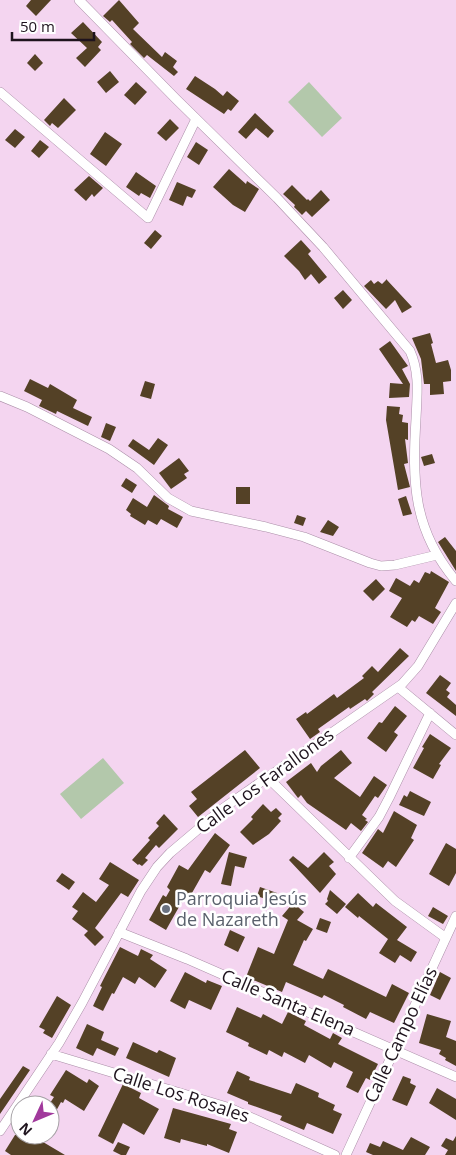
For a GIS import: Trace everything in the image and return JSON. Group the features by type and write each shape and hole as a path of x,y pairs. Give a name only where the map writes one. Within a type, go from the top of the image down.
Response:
{"street":[{"path":"79,0 277,198 323,247 410,351 417,372 413,460 415,490 427,533 437,555 456,580"},
{"path":"0,92 148,218 196,119"},
{"path":"0,396 110,449 137,468 168,498 191,511 266,526 304,537 381,566 395,565 437,555"},
{"name":"Calle Los Farallones","path":"0,1131 82,1003 141,891 157,867 170,853 222,809 398,688 412,675 456,603"},
{"path":"398,688 456,735"},
{"path":"349,858 379,817 430,713"},
{"path":"266,777 395,901 446,938"},
{"name":"Calle Campo Elías","path":"346,1155 456,916"},
{"name":"Calle Santa Elena","path":"119,932 456,1077"},
{"name":"Calle Los Rosales","path":"51,1054 230,1108 335,1155"}],"green space":[{"path":"309,82 342,118 322,137 288,102"},
{"path":"103,758 124,783 81,819 60,794"}],"building":[{"path":"31,0 51,0 36,16 26,6"},
{"path":"119,0 139,23 133,29 162,57 165,52 177,61 173,67 178,72 174,76 147,55 144,58 130,44 132,42 112,20 110,22 103,16"},
{"path":"83,22 102,42 98,47 101,50 85,67 76,58 87,48 71,33"},
{"path":"35,54 43,63 35,71 27,63"},
{"path":"110,71 119,82 106,93 97,82"},
{"path":"195,76 223,96 227,91 239,101 231,111 228,109 224,114 186,89"},
{"path":"136,82 147,92 135,105 124,95"},
{"path":"64,98 76,110 58,128 52,123 50,126 44,120"},
{"path":"255,113 274,131 268,138 256,128 246,139 238,132"},
{"path":"170,119 179,128 166,141 157,133"},
{"path":"15,129 25,137 15,148 5,140"},
{"path":"105,132 122,144 106,166 90,154"},
{"path":"40,140 49,147 39,158 31,151"},
{"path":"196,142 208,150 199,165 187,157"},
{"path":"229,169 246,184 247,181 259,189 245,212 233,205 213,187"},
{"path":"136,172 156,186 150,198 141,193 139,196 126,187"},
{"path":"89,176 103,188 94,197 92,194 86,201 74,190"},
{"path":"177,182 196,190 192,198 187,196 183,206 169,200"},
{"path":"292,185 307,200 310,201 321,190 330,200 312,217 306,211 302,215 294,207 295,205 283,194"},
{"path":"155,230 162,236 151,249 144,243"},
{"path":"301,240 311,251 308,254 327,277 319,284 311,274 305,280 284,256"},
{"path":"387,279 412,307 402,313 395,300 386,309 364,286 371,280 374,284 378,281 382,284"},
{"path":"343,290 352,300 343,309 334,298"},
{"path":"430,333 436,363 448,360 451,370 451,381 443,382 444,394 430,395 430,384 424,384 421,359 412,338"},
{"path":"390,341 408,366 402,369 410,384 409,397 389,398 390,383 403,384 379,349"},
{"path":"30,379 48,388 50,384 77,400 73,408 92,417 88,426 57,411 56,414 39,406 42,400 24,391"},
{"path":"145,381 155,384 151,399 140,396"},
{"path":"387,406 400,407 399,414 403,415 402,422 408,423 408,440 405,439 408,463 404,464 410,487 398,490 386,420"},
{"path":"106,423 116,427 110,441 101,437"},
{"path":"158,438 168,445 154,465 128,446 133,439 149,450"},
{"path":"432,454 435,463 424,466 421,457"},
{"path":"179,458 189,471 184,474 187,478 171,489 159,473"},
{"path":"126,478 137,485 132,493 121,486"},
{"path":"236,487 250,487 250,504 236,504"},
{"path":"154,495 169,506 168,509 183,517 177,528 161,519 157,525 148,520 145,525 130,516 131,514 126,510 133,498 147,507"},
{"path":"406,496 412,514 403,516 398,499"},
{"path":"297,515 306,518 303,526 294,523"},
{"path":"328,520 339,527 333,536 320,532"},
{"path":"445,537 456,551 456,571 438,542"},
{"path":"431,571 449,582 435,608 441,612 433,624 419,616 415,622 412,620 407,627 390,617 402,598 389,591 396,578 410,586 414,580 419,583 425,572 430,574"},
{"path":"376,579 385,589 373,601 363,591"},
{"path":"400,648 409,656 372,692 374,694 367,701 365,699 350,709 349,707 318,729 320,732 310,739 296,719 306,712 307,714 334,694 337,698 364,678 362,676 372,666 378,672"},
{"path":"440,675 451,683 446,690 450,693 447,697 456,705 456,716 426,693"},
{"path":"395,706 407,716 394,732 398,735 386,752 367,738 379,722 382,723"},
{"path":"430,734 451,748 439,764 441,765 433,779 413,768"},
{"path":"245,750 260,768 198,817 189,806 197,799 191,792"},
{"path":"341,750 352,763 334,778 360,797 374,776 387,785 378,798 375,796 362,815 368,822 361,831 351,823 346,830 307,803 301,795 298,798 286,782 311,763 317,772 321,766"},
{"path":"410,791 431,802 424,816 399,805 404,795 407,797"},
{"path":"263,804 271,812 276,808 282,814 278,818 281,821 269,834 253,845 240,832 253,819 251,817"},
{"path":"394,811 417,825 411,838 414,840 396,867 388,861 383,868 362,853 378,829 383,833"},
{"path":"164,814 178,829 159,848 156,845 145,858 148,860 142,866 138,865 132,860 150,840 148,838 159,826 156,823"},
{"path":"215,833 230,845 210,873 205,870 188,900 184,898 166,930 149,920 163,895 166,897 170,890 167,887 179,865 188,870"},
{"path":"446,843 456,849 456,873 449,886 429,874"},
{"path":"229,852 247,857 244,868 235,866 231,886 221,884"},
{"path":"324,852 334,862 329,866 336,874 320,893 289,860 293,856 308,868"},
{"path":"110,862 139,880 128,897 121,893 95,928 104,937 95,946 84,935 88,931 72,919 78,911 72,907 83,892 96,902 109,885 99,879"},
{"path":"62,873 75,882 69,890 56,881"},
{"path":"260,887 277,893 274,902 257,896"},
{"path":"330,890 346,904 337,914 325,904 328,901"},
{"path":"358,893 373,907 376,903 407,927 397,940 417,952 411,962 400,955 395,963 379,953 388,939 345,907"},
{"path":"293,903 304,912 297,920 313,929 306,941 304,940 293,965 323,979 328,969 386,997 392,984 409,993 394,1023 370,1012 366,1019 324,995 322,998 286,982 282,992 246,977 258,947 274,954 288,920 282,916"},
{"path":"433,907 448,916 443,924 428,916"},
{"path":"320,918 331,922 327,933 316,929"},
{"path":"230,930 245,937 238,952 224,945"},
{"path":"120,947 138,956 141,949 153,955 150,959 167,970 155,988 139,977 135,984 123,977 103,1011 93,1006 102,987 100,986"},
{"path":"185,972 206,983 207,980 222,986 211,1010 189,1000 185,1009 170,1001"},
{"path":"440,972 451,978 440,1000 430,995"},
{"path":"57,996 71,1005 52,1038 43,1033 45,1030 39,1027"},
{"path":"237,1007 261,1018 263,1014 282,1024 288,1012 306,1021 304,1025 330,1039 333,1033 342,1038 338,1044 378,1064 370,1080 366,1078 358,1093 346,1087 353,1072 334,1062 331,1068 309,1055 305,1063 284,1052 282,1057 269,1050 267,1055 248,1046 249,1043 226,1032"},
{"path":"427,1014 451,1021 446,1037 456,1041 456,1066 439,1054 441,1050 419,1043"},
{"path":"87,1024 104,1032 101,1040 119,1048 115,1056 97,1048 93,1056 76,1048"},
{"path":"133,1042 157,1053 159,1050 176,1058 169,1077 126,1058"},
{"path":"23,1066 30,1070 13,1095 10,1095 10,1099 0,1114 0,1099"},
{"path":"66,1070 87,1083 89,1079 99,1086 84,1111 65,1099 60,1104 60,1095 50,1095"},
{"path":"237,1071 250,1077 249,1080 291,1094 296,1083 319,1093 318,1097 335,1105 333,1110 342,1114 333,1134 307,1123 304,1130 280,1120 282,1116 248,1104 248,1102 227,1093"},
{"path":"403,1076 411,1079 410,1083 416,1086 407,1106 392,1100"},
{"path":"123,1084 141,1093 139,1098 159,1109 144,1135 123,1123 113,1144 98,1136"},
{"path":"437,1088 456,1099 456,1120 429,1103"},
{"path":"173,1108 231,1124 229,1129 237,1132 229,1153 207,1144 207,1146 181,1139 180,1143 164,1138"},
{"path":"456,1136 456,1155 445,1155 448,1150 441,1146 446,1138 453,1141"},
{"path":"411,1137 430,1147 425,1155 373,1155 366,1152 370,1143 380,1147 383,1141 403,1150"},
{"path":"118,1142 130,1147 126,1155 113,1151"},
{"path":"10,1143 10,1145 48,1145 65,1155 11,1155 5,1151"}],"place":[{"name":"Parroquia Jesús de Nazareth","path":"166,909"}]}
